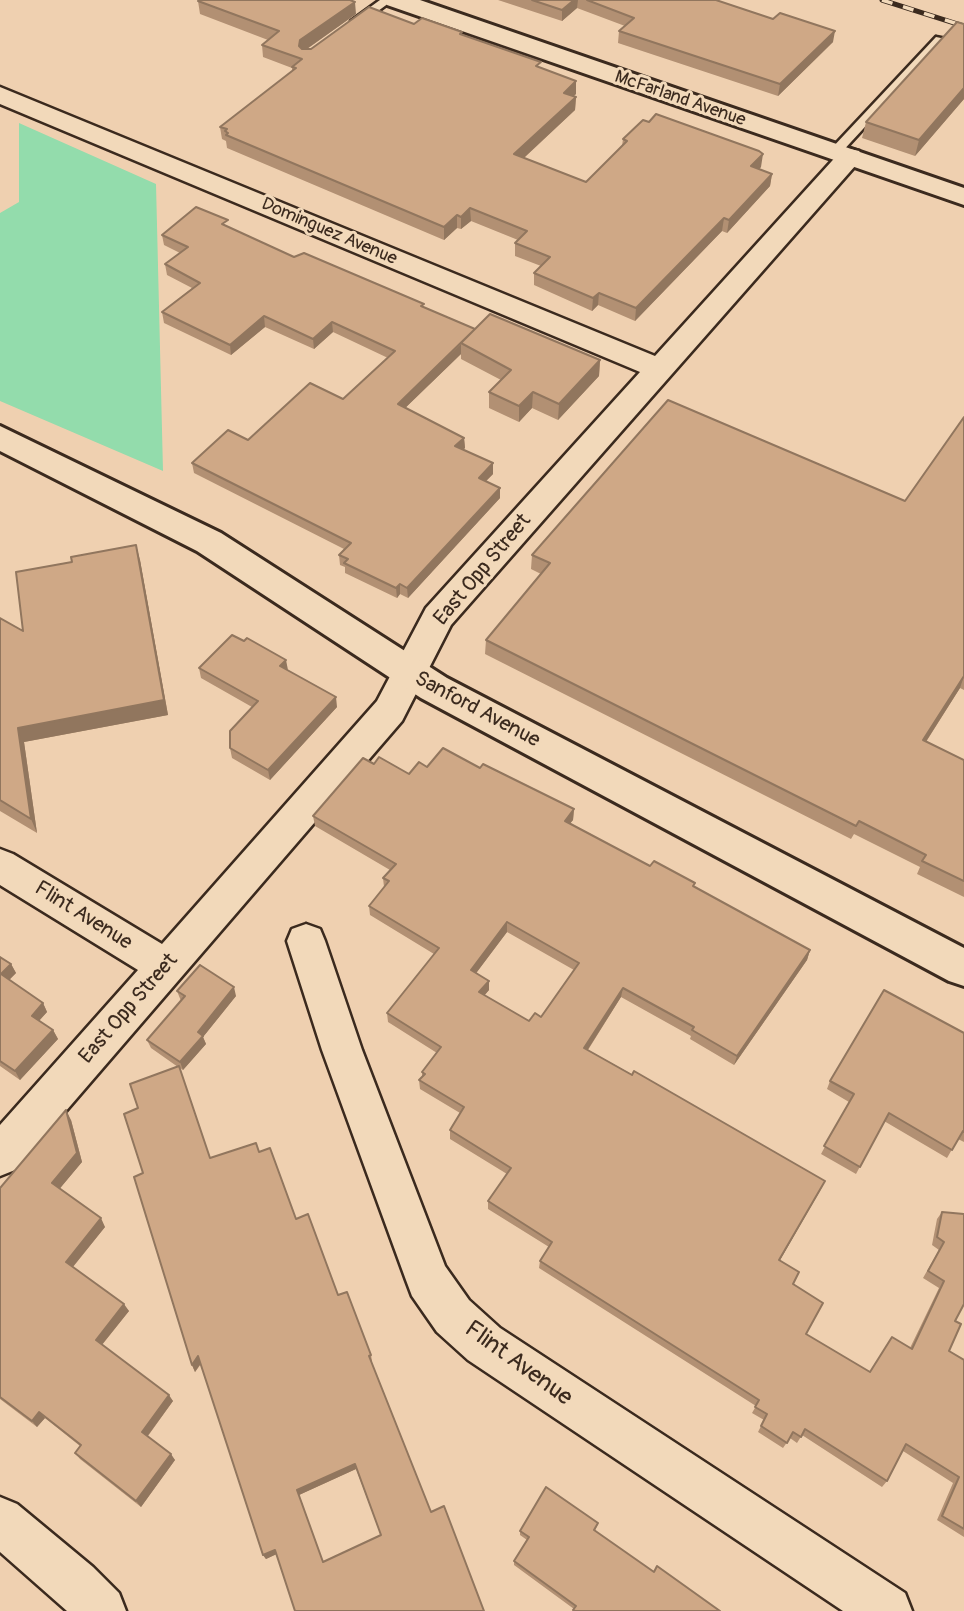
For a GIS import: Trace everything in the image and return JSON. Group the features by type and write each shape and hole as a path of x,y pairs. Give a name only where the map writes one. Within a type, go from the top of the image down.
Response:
{"street":[{"name":"McFarland Avenue","path":"405,1 964,197"},
{"name":"Dominguez Avenue","path":"0,95 659,369"},
{"name":"East Opp Street","path":"0,1156 390,711 438,617 659,369 842,155"},
{"name":"Sanford Avenue","path":"0,437 209,542 254,569 408,673 964,968"},
{"name":"Flint Avenue","path":"0,865 166,967"},
{"name":"Flint Avenue","path":"306,941 342,1050 428,1280 453,1316 484,1344 887,1611"},
{"path":"0,1521 76,1584 101,1611"}],"lane":[{"path":"347,29 387,0"},
{"path":"842,155 940,39"}],"green space":[{"path":"19,123 156,184 163,471 0,401 0,213 19,202"}],"building":[{"path":"532,0 574,0 562,10"},
{"path":"587,0 716,0 773,19 780,13 835,31 780,84 619,31 634,18"},
{"path":"198,1 355,2 300,40 299,46 302,49 311,49 369,7 414,24 422,18 541,62 536,66 576,81 564,93 576,97 514,154 586,182 627,141 623,139 643,120 649,122 656,114 759,151 763,154 751,166 772,174 729,220 724,218 636,308 599,293 593,298 534,273 550,257 515,243 527,231 470,208 444,227 226,135 227,129 220,127 296,68 292,67 302,59 262,45 279,31"},
{"path":"957,22 964,24 964,88 919,140 866,122"},
{"path":"196,207 228,220 222,224 294,257 304,253 424,304 421,306 475,329 398,404 464,438 455,446 493,463 479,478 500,488 407,588 400,584 396,588 344,563 348,559 339,555 351,543 192,463 228,430 248,440 310,383 343,399 395,351 332,322 313,339 264,316 230,345 162,312 200,283 165,264 188,247 162,235"},
{"path":"490,314 600,360 559,404 533,392 519,406 489,392 511,370 461,343"},
{"path":"668,400 905,501 964,417 964,676 923,740 964,760 964,881 922,861 926,855 859,821 856,826 486,640 550,563 532,555"},
{"path":"136,545 164,700 18,728 31,819 0,800 0,618 23,631 16,572 72,562 71,557"},
{"path":"232,635 244,641 247,638 286,660 280,666 336,697 268,770 230,748 230,731 258,701 199,668"},
{"path":"443,748 480,768 483,764 574,809 565,821 650,866 654,861 695,883 693,886 810,950 737,1056 692,1030 694,1027 623,988 584,1048 632,1075 634,1071 825,1181 779,1260 799,1272 793,1284 823,1303 806,1334 870,1372 892,1337 912,1349 944,1281 928,1271 944,1242 937,1237 942,1212 964,1214 964,1304 955,1321 961,1324 949,1351 964,1360 964,1529 942,1516 959,1477 906,1444 887,1481 805,1429 801,1437 793,1432 787,1443 761,1426 767,1414 755,1407 759,1400 540,1261 552,1242 488,1201 511,1168 450,1130 464,1107 419,1080 441,1047 387,1013 439,948 369,906 389,881 383,878 396,864 313,816 363,758 374,764 379,757 409,774 419,762 427,767","holes":["507,922 579,963 541,1017 535,1013 529,1021 479,992 489,981 471,970"]},
{"path":"0,957 11,964 1,974 43,1003 32,1016 53,1030 15,1071 0,1061"},
{"path":"200,965 234,987 198,1032 203,1036 180,1062 147,1040 185,996 177,991"},
{"path":"884,990 964,1033 964,1132 952,1150 889,1113 860,1167 824,1146 854,1094 830,1081"},
{"path":"179,1066 210,1158 256,1143 259,1152 270,1148 296,1219 308,1214 338,1295 347,1292 371,1355 369,1356 431,1512 444,1506 484,1611 295,1611 275,1550 263,1555 198,1356 192,1365 134,1177 143,1173 124,1114 138,1108 130,1084","holes":["355,1464 381,1535 323,1562 297,1490"]},
{"path":"66,1110 77,1153 52,1183 101,1218 66,1262 124,1304 96,1340 169,1395 142,1432 171,1454 136,1501 75,1453 81,1445 39,1412 32,1421 0,1397 0,1188"},
{"path":"546,1487 598,1523 594,1530 654,1572 657,1566 720,1611 573,1610 576,1606 514,1561 529,1537 520,1531"}],"railway":[{"path":"882,0 964,26"}]}
